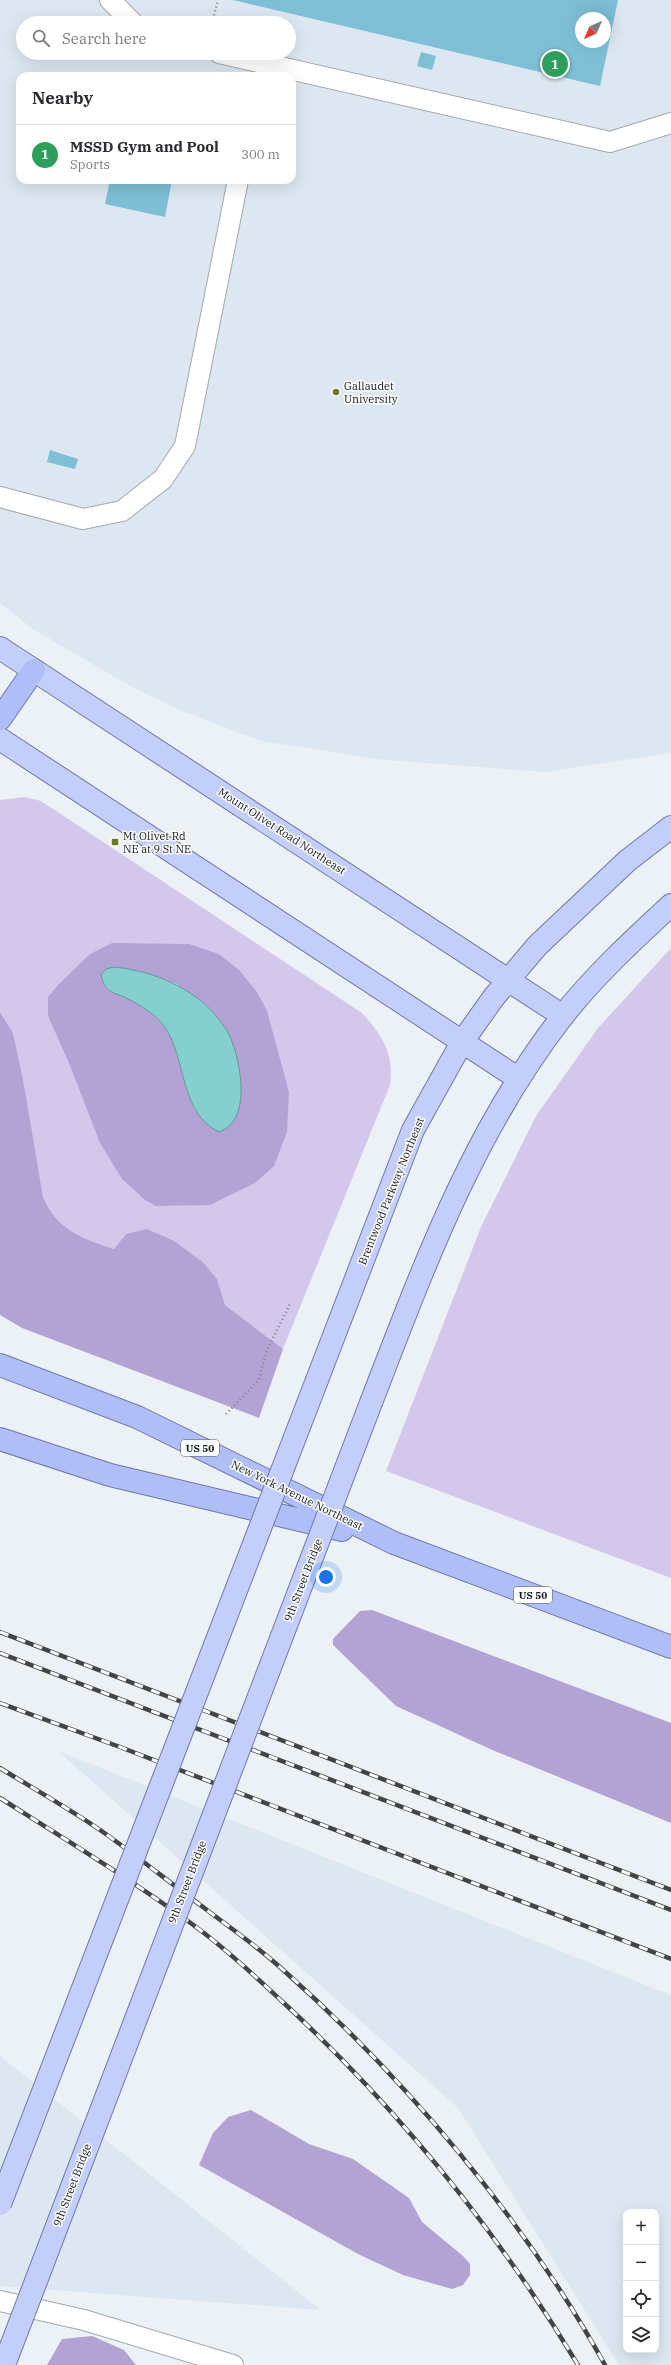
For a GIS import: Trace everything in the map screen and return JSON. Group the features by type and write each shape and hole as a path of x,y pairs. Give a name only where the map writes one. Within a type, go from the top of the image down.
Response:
{"highway":[{"path":"0,719 34,670"},
{"name":"New York Avenue Northeast","path":"0,1364 137,1417 394,1543 671,1647"},
{"name":"New York Avenue Northeast","path":"0,1439 110,1475 394,1543"}],"main road":[{"name":"Mount Olivet Road Northeast","path":"0,648 563,1016"},
{"path":"0,739 519,1079 563,1016 622,953 671,905"},
{"name":"Brentwood Parkway Northeast","path":"0,2204 413,1130 462,1042 508,980 537,946 574,909 627,861 671,827"},
{"name":"9th Street Bridge","path":"4,2365 372,1400 454,1194 519,1079"}],"lane":[{"path":"110,0 126,16"},
{"path":"237,60 260,69 274,72"},
{"path":"296,77 610,142 671,123"},
{"path":"0,497 83,519 122,511 163,479 185,446 237,184"},
{"path":"0,2301 84,2320 232,2365"}],"path":[{"path":"214,16 218,0"},
{"path":"226,1414 258,1381 267,1350 290,1304"}],"shaded area":[{"name":"Gallaudet University","path":"0,0 671,0 671,753 546,772 385,760 261,741 182,711 132,687 34,630 0,603"},
{"path":"25,797 41,801 362,1013 381,1037 390,1063 390,1085 283,1349 225,1305 217,1279 204,1263 126,1234 114,1249 91,1241 63,1225 56,1218 43,1197 13,1033 0,1012 0,800"},
{"path":"112,943 189,944 219,954 239,970 257,992 267,1011 289,1092 287,1132 274,1166 255,1183 210,1205 156,1206 145,1200 122,1179 100,1143 69,1063 48,1016 48,997 58,985 90,954","holes":["123,968 178,984 210,1127 194,1109 172,1040 164,1026 151,1013 127,998"]},
{"path":"671,948 671,1578 386,1471 481,1227 536,1116 598,1028"},
{"path":"0,1012 13,1033 24,1085 43,1197 49,1208 63,1225 81,1236 102,1245 114,1249 126,1234 147,1229 174,1241 204,1263 217,1279 225,1305 283,1349 259,1418 22,1328 0,1315"},
{"path":"372,1610 671,1723 671,1823 490,1749 396,1706 333,1645 333,1639 360,1611"},
{"path":"58,1751 671,1995 671,2365 619,2365 458,2108"},
{"path":"0,2056 321,2310 0,2286"},
{"path":"251,2110 309,2144 353,2159 409,2198 422,2222 463,2256 470,2264 470,2275 463,2285 452,2289 403,2275 358,2254 199,2165 213,2133 228,2117"},
{"path":"92,2336 124,2350 136,2365 47,2365 62,2339"}],"water":[{"path":"114,967 149,974 171,982 201,1001 222,1023 235,1050 241,1091 240,1104 236,1116 229,1126 219,1132 206,1123 197,1112 190,1099 177,1053 161,1022 143,1007 107,989 101,975 106,969"}],"building":[{"path":"233,0 618,0 611,33 611,12 575,12 575,48 608,48 600,86"},
{"path":"421,52 436,56 432,70 417,66"},
{"path":"109,184 171,184 165,217 105,204"},
{"path":"50,450 78,459 75,469 47,462"}],"railway":[{"path":"0,1632 671,1890"},
{"path":"0,1653 671,1910"},
{"path":"0,1703 120,1747 671,1959"},
{"path":"0,1768 78,1815 103,1832 243,1937 281,1968 373,2056 460,2153 500,2205 538,2257 573,2311 605,2365"},
{"path":"0,1798 121,1875 169,1907 204,1933 252,1973 328,2045 407,2130 480,2220 515,2267 578,2365"}],"place":[{"name":"MSSD Gym and Pool","path":"555,64"},
{"name":"Gallaudet University","path":"336,392"},
{"name":"Mt Olivet Rd NE at 9 St NE","path":"115,842"}]}
